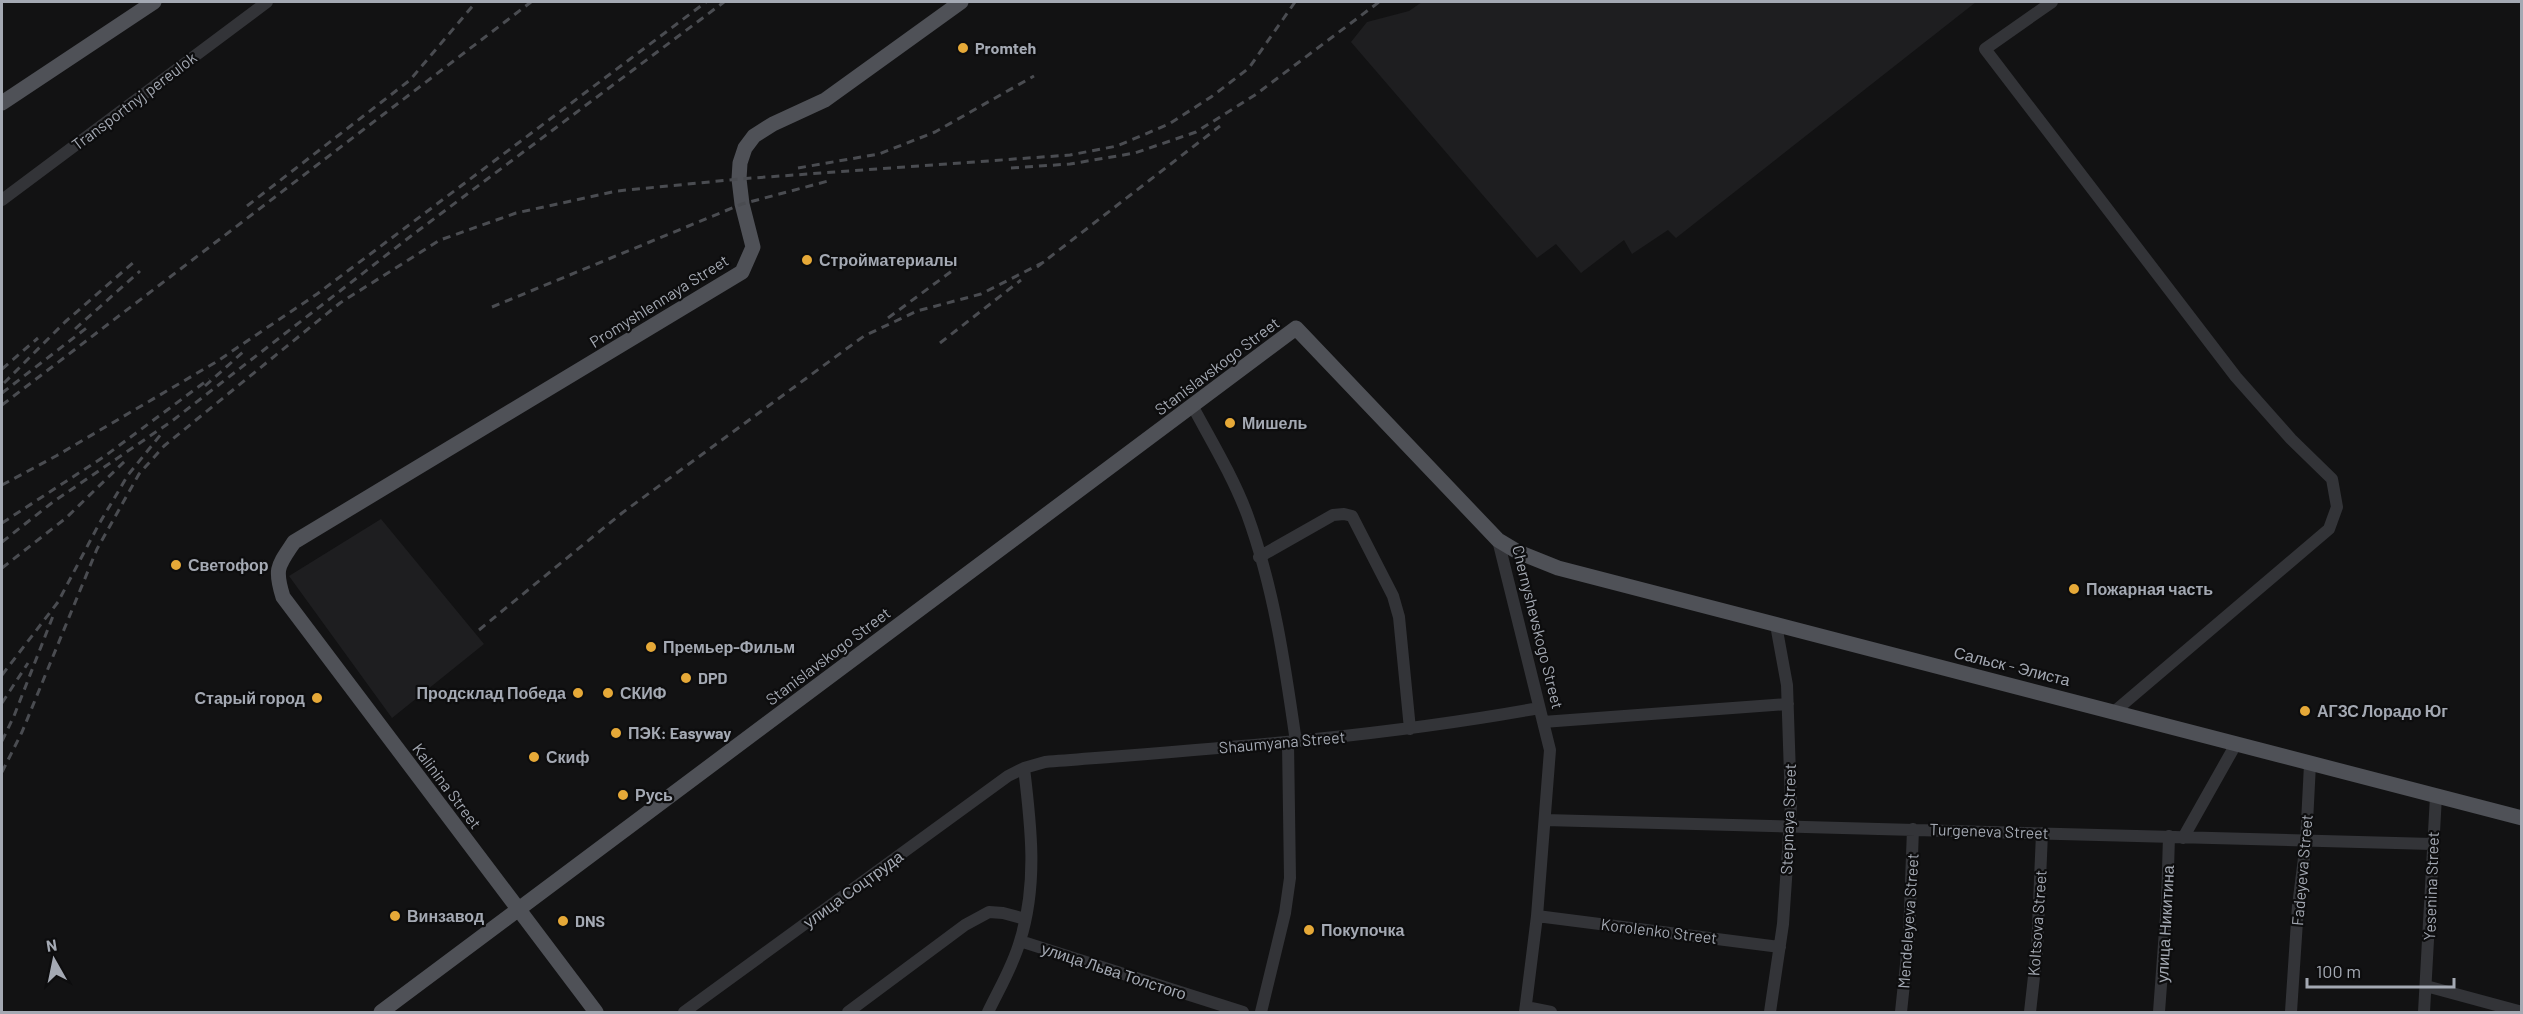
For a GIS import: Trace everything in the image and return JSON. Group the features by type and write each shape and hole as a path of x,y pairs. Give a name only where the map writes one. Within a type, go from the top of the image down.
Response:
{"main road":[{"path":"2,103 154,2"},
{"name":"Promyshlennaya Street","path":"276,576 280,562 294,542 742,272 753,247 742,204 740,163 745,148 754,136 825,100 961,2"},
{"name":"Stanislavskogo Street","path":"381,1012 1296,328"},
{"name":"Chernyshevskogo Street","path":"1296,328 1498,540"},
{"name":"Сальск - Элиста","path":"1498,540 1518,552 1558,568 2522,818"},
{"name":"Kalinina Street","path":"276,576 283,597 596,1012"}],"street":[{"name":"Transportnyj pereulok","path":"2,200 267,2"},
{"path":"2052,2 1985,49 2236,377 2332,479 2337,507 2329,529 2115,711"},
{"path":"1193,407 1247,513 1278,622 1292,743 1290,878 1285,913 1261,1012"},
{"path":"1259,557 1334,515 1352,516 1393,596 1399,617 1410,729"},
{"name":"Chernyshevskogo Street","path":"1498,540 1550,750 1537,916 1525,1010"},
{"name":"Stepnaya Street","path":"1770,1012 1780,947 1790,825 1788,704 1776,624"},
{"path":"1543,722 1788,704"},
{"name":"Shaumyana Street","path":"1024,768 1045,762 1292,743 1410,729 1539,708"},
{"path":"2183,838 2236,744"},
{"name":"Fadeyeva Street","path":"2291,1012 2298,906 2306,842 2310,764"},
{"path":"988,1012 1020,941 1033,873 1031,824 1024,768"},
{"name":"улица Соцтруда","path":"684,1012 1008,776 1024,768"},
{"name":"Yesenina Street","path":"2424,1012 2436,796"},
{"name":"Turgeneva Street","path":"1545,820 2432,844"},
{"name":"Mendeleyeva Street","path":"1901,1012 1909,936 1913,829"},
{"name":"Koltsova Street","path":"2030,1012 2038,928 2042,833"},
{"name":"улица Никитина","path":"2159,1012 2167,903 2169,836"},
{"path":"848,1012 965,925 981,916 989,912 1004,913 1025,919"},
{"name":"Korolenko Street","path":"1537,916 1780,947"},
{"name":"улица Льва Толстого","path":"1020,941 1243,1012"},
{"path":"2426,986 2522,1012"},
{"path":"1525,1010 1551,1012"}],"shaded area":[{"path":"1422,2 1976,2 1676,238 1668,230 1632,254 1624,240 1581,273 1556,244 1537,258 1351,42 1367,22 1409,11"},
{"path":"381,519 484,644 392,718 289,576"}],"railway":[{"path":"247,206 410,80 476,2"},
{"path":"2,405 531,2"},
{"path":"2,485 216,362 317,294 706,2"},
{"path":"2,542 53,502 172,421 411,236 724,2"},
{"path":"2,772 22,732 97,549 139,474 164,446 340,303 440,240 516,213 617,191 739,179 1070,155 1117,146 1169,124 1211,97 1249,68 1295,2"},
{"path":"1011,168 1070,164 1135,153 1196,132 1255,95 1379,2"},
{"path":"798,168 879,154 935,132 1034,76"},
{"path":"1037,267 1220,126"},
{"path":"492,307 742,204 832,180"},
{"path":"4,383 65,322 135,261"},
{"path":"479,630 622,513 864,336 917,311 981,294 1044,262"},
{"path":"888,318 956,268"},
{"path":"75,329 140,271"},
{"path":"940,343 1021,280"},
{"path":"2,393 89,326"},
{"path":"2,369 38,338"},
{"path":"205,386 243,352"},
{"path":"2,523 105,456 209,379"},
{"path":"2,675 58,602 128,475 162,433"},
{"path":"2,568 66,518 126,460"},
{"path":"2,741 53,616"},
{"path":"2,703 28,663"}],"place":[{"name":"Promteh","path":"963,48"},
{"name":"Стройматериалы","path":"807,260"},
{"name":"Мишель","path":"1230,423"},
{"name":"Светофор","path":"176,565"},
{"name":"Пожарная часть","path":"2074,589"},
{"name":"Премьер-Фильм","path":"651,647"},
{"name":"DPD","path":"686,678"},
{"name":"Продсклад Победа","path":"578,693"},
{"name":"СКИФ","path":"608,693"},
{"name":"Старый город","path":"317,698"},
{"name":"АГЗС Лорадо Юг","path":"2305,711"},
{"name":"ПЭК: Easyway","path":"616,733"},
{"name":"Скиф","path":"534,757"},
{"name":"Русь","path":"623,795"},
{"name":"Винзавод","path":"395,916"},
{"name":"DNS","path":"563,921"},
{"name":"Покупочка","path":"1309,930"}]}
